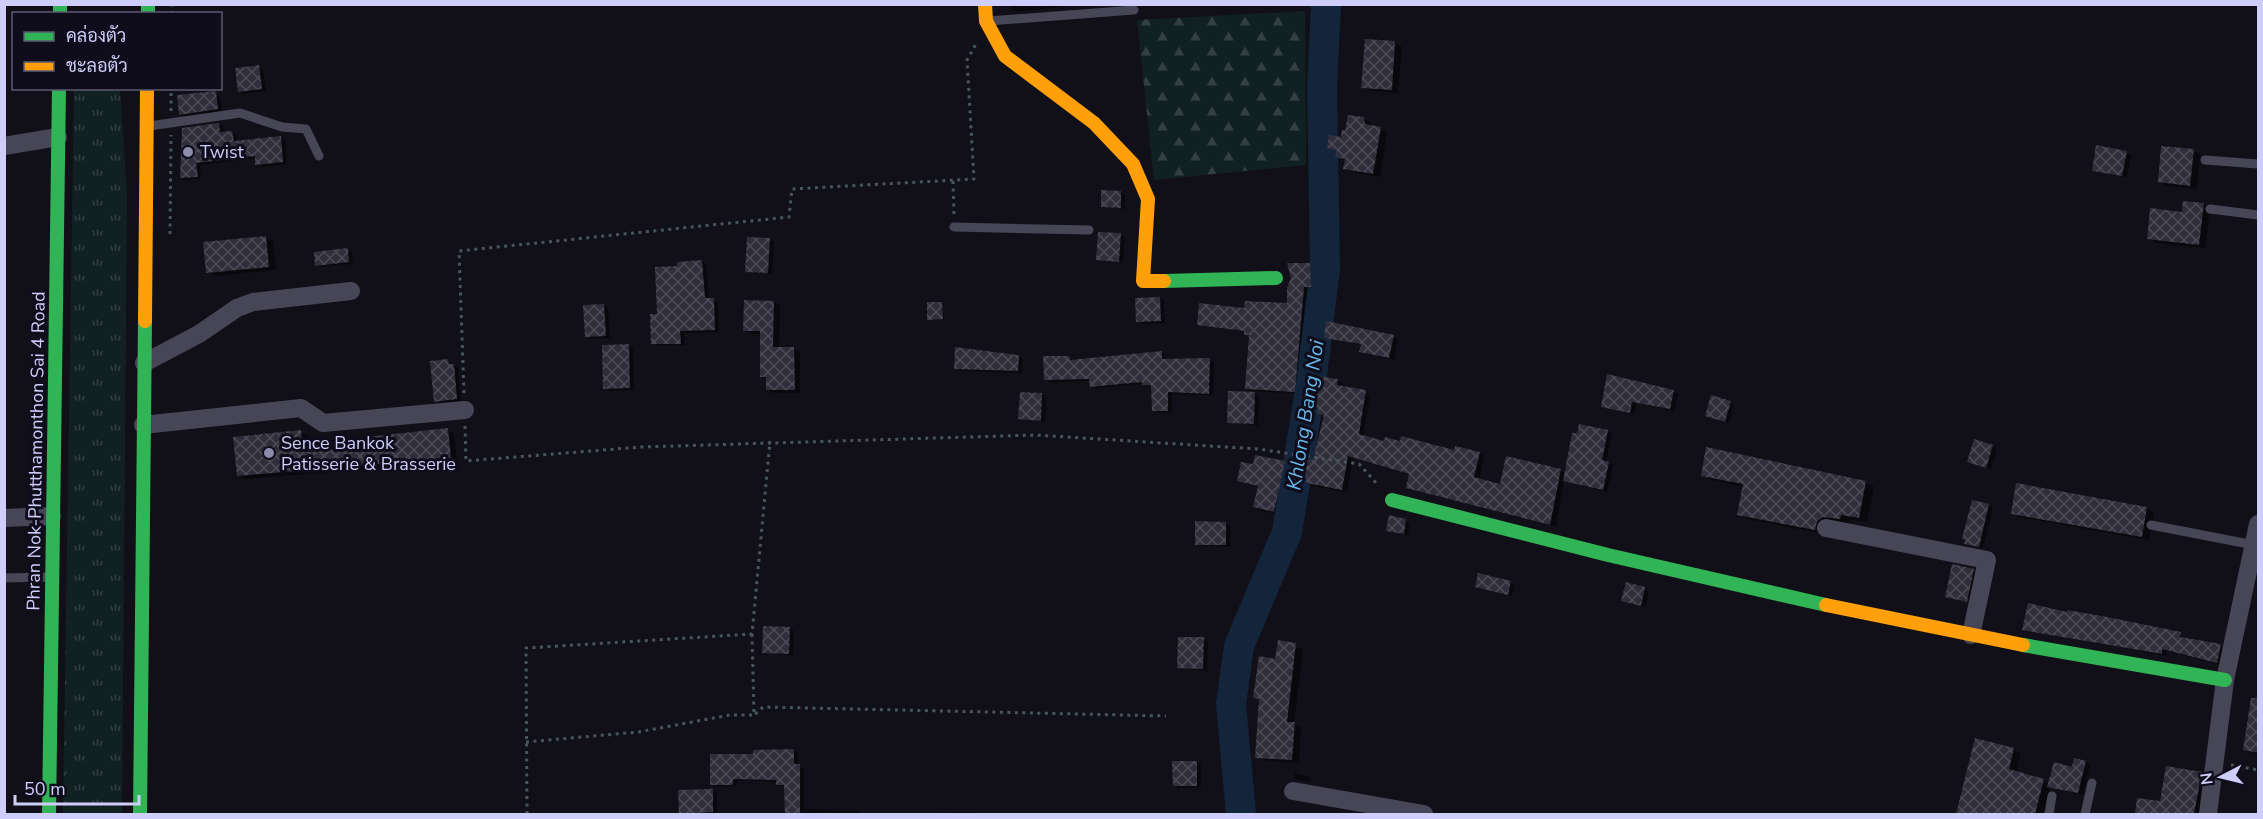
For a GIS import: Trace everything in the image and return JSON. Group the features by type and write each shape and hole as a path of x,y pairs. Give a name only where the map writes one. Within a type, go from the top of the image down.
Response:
{"main road":[{"path":"985,4 986,21 1005,56 1094,123 1133,164 1148,198 1143,281 1276,278"},
{"name":"Phran Nok-Phutthamonthon Sai 4 Road","path":"49,814 59,90"},
{"path":"140,814 147,90"},
{"path":"1392,500 1574,547 1971,635 2225,680"}],"street":[{"path":"4,146 58,137"},
{"path":"144,363 199,334 237,308 253,302 351,291"},
{"path":"143,425 301,408 324,423 465,410"},
{"path":"4,518 52,516"},
{"path":"2208,814 2225,680 2259,524"},
{"path":"1826,528 1987,560 1971,635"},
{"path":"1293,791 1424,814"}],"lane":[{"path":"986,21 1134,10"},
{"path":"148,126 240,113 282,127 306,129 319,156"},
{"path":"2205,160 2259,164"},
{"path":"2210,209 2259,215"},
{"path":"954,227 1089,230"},
{"path":"2151,525 2254,545"},
{"path":"4,578 52,577"},
{"path":"2085,814 2092,783"},
{"path":"2049,814 2052,796"}],"path":[{"path":"986,21 967,60 974,179 792,189 789,217 459,251 466,461 641,447 770,441 1035,435 1258,449 1359,464 1392,500"},
{"path":"953,181 954,227"},
{"path":"754,715 752,634 770,441"},
{"path":"527,814 526,648 752,634"},
{"path":"526,742 638,732 730,715 754,715 763,707 1167,716"},
{"path":"2214,762 2259,770"}],"green space":[{"path":"1305,11 1306,165 1154,180 1137,20"},
{"path":"74,90 120,90 127,194 122,814 63,814"}],"building":[{"path":"1365,39 1395,41 1392,90 1361,88"},
{"path":"259,65 262,89 238,92 235,68"},
{"path":"216,91 218,109 179,115 177,95"},
{"path":"1348,115 1364,117 1365,124 1381,127 1373,174 1343,169 1345,159 1335,157 1337,150 1327,148 1329,135 1341,137 1342,130 1345,131"},
{"path":"219,123 220,132 232,131 234,141 281,136 283,162 255,165 255,156 196,163 198,177 180,178 182,128"},
{"path":"2096,145 2127,151 2122,176 2092,171"},
{"path":"2161,146 2194,149 2190,186 2158,182"},
{"path":"1101,190 1121,191 1121,208 1101,207"},
{"path":"2183,201 2204,203 2199,245 2147,239 2150,208 2182,212"},
{"path":"1098,232 1121,233 1119,262 1096,260"},
{"path":"266,236 269,267 206,273 203,242"},
{"path":"747,237 770,238 768,273 745,272"},
{"path":"348,248 349,262 315,266 314,252"},
{"path":"702,260 705,298 714,298 715,330 680,331 681,344 651,344 650,314 657,314 655,267 677,266 677,262"},
{"path":"1287,263 1310,263 1311,287 1304,287 1295,392 1245,389 1249,335 1244,335 1244,331 1197,325 1199,303 1244,308 1245,301 1287,303 1287,288 1291,278"},
{"path":"1160,297 1161,321 1136,322 1135,298"},
{"path":"744,300 774,301 773,347 794,347 795,390 766,390 766,377 760,377 760,331 743,331"},
{"path":"927,302 942,302 943,319 927,320"},
{"path":"604,304 606,336 585,337 583,305"},
{"path":"1326,321 1394,335 1389,358 1359,352 1361,344 1324,338"},
{"path":"629,344 630,388 603,389 602,345"},
{"path":"955,347 1019,355 1018,371 954,369"},
{"path":"1162,351 1162,359 1210,358 1209,394 1168,392 1168,411 1152,411 1151,385 1142,385 1142,382 1090,387 1089,379 1044,380 1043,356 1069,356 1070,360"},
{"path":"448,359 449,364 454,364 457,399 434,402 430,361"},
{"path":"1607,374 1674,390 1670,409 1632,402 1630,413 1601,407"},
{"path":"1318,376 1338,379 1337,385 1366,390 1359,434 1384,441 1385,437 1400,441 1401,436 1454,450 1455,446 1480,452 1474,477 1500,484 1506,456 1561,469 1550,525 1406,488 1409,474 1348,456 1342,490 1306,483 1307,478 1302,477 1306,459 1313,460 1324,415 1317,414 1318,408 1314,408"},
{"path":"1228,391 1255,392 1254,424 1227,423"},
{"path":"1020,392 1042,393 1041,421 1018,419"},
{"path":"1711,395 1731,401 1725,422 1705,416"},
{"path":"1579,424 1608,430 1602,460 1609,462 1603,490 1563,481 1572,433 1577,433"},
{"path":"448,428 451,458 237,476 233,437 301,430 303,452 368,446 367,437"},
{"path":"1974,439 1993,445 1986,468 1967,462"},
{"path":"1706,447 1866,481 1859,518 1841,515 1840,519 1823,517 1817,521 1815,530 1737,515 1743,484 1701,476"},
{"path":"1255,455 1285,461 1274,512 1253,507 1258,486 1237,481 1241,462 1253,464"},
{"path":"2016,483 2147,507 2142,537 2011,514"},
{"path":"1972,500 1989,504 1979,547 1964,544 1965,540 1962,539"},
{"path":"1389,515 1406,519 1404,534 1386,531"},
{"path":"1195,521 1226,522 1226,545 1195,545"},
{"path":"1952,564 1974,569 1967,602 1945,597"},
{"path":"1478,573 1511,581 1508,595 1475,587"},
{"path":"1626,582 1645,587 1641,606 1621,601"},
{"path":"2028,603 2181,632 2180,637 2221,644 2217,663 2162,649 2162,654 2022,630"},
{"path":"763,626 790,627 789,654 762,653"},
{"path":"1178,637 1204,637 1203,669 1177,668"},
{"path":"1278,640 1296,643 1287,722 1295,722 1292,760 1255,758 1259,699 1253,698 1259,656 1275,659"},
{"path":"2251,698 2259,698 2259,753 2243,750"},
{"path":"1975,738 2014,748 2009,769 2044,779 2035,814 1956,814"},
{"path":"794,749 794,764 800,764 800,814 785,814 784,785 776,785 776,780 733,779 733,785 710,785 710,754 753,754 753,750"},
{"path":"2074,758 2086,761 2078,793 2047,787 2054,762 2072,767"},
{"path":"1172,761 1197,761 1197,786 1173,786"},
{"path":"2166,766 2202,772 2194,814 2135,814 2137,798 2160,801"},
{"path":"713,789 713,812 679,814 678,790"}],"waterway":[{"name":"Khlong Bang Noi","path":"1241,814 1231,704 1239,646 1287,532 1311,384 1325,269 1322,86 1326,4"}],"traffic: fast":[{"path":"60,4 60,12"},
{"path":"148,4 148,12"},
{"path":"49,814 59,90"},
{"path":"1164,281 1276,278"},
{"path":"140,814 145,321"},
{"path":"1392,500 1608,555 1826,605"},
{"path":"2023,645 2225,680"}],"traffic: slow":[{"path":"985,4 986,21 1005,56 1094,123 1133,164 1148,199 1143,281 1164,281"},
{"path":"145,321 147,90"},
{"path":"1826,605 2023,645"}],"place":[{"name":"Twist","path":"188,152"},
{"name":"Sence Bankok Patisserie & Brasserie","path":"269,453"}]}
